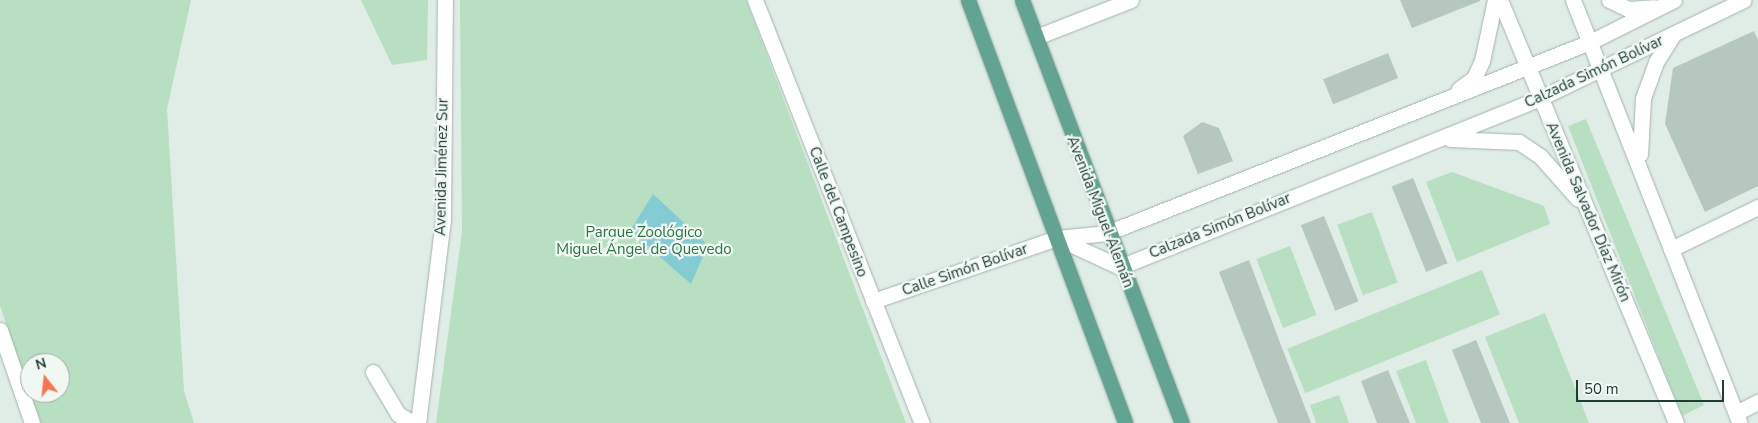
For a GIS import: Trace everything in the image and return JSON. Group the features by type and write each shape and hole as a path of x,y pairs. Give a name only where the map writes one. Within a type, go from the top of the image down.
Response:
{"main road":[{"name":"Avenida Jiménez Sur","path":"418,423 443,220 445,0"},
{"name":"Calle del Campesino","path":"755,0 922,423"},
{"path":"968,0 1125,423"},
{"name":"Avenida Miguel Alemán","path":"1022,0 1107,233 1182,423"},
{"path":"1036,36 1131,0"},
{"path":"1443,101 1474,78 1495,0"},
{"name":"Avenida Salvador Díaz Mirón","path":"1500,0 1676,423"},
{"path":"1573,0 1640,160 1671,249 1738,418 1758,402"},
{"path":"1609,0 1628,9 1668,3"},
{"name":"Calzada Simón Bolívar","path":"1120,266 1540,98 1673,36 1744,0"},
{"name":"Calzada Simón Bolívar","path":"1057,238 1107,233 1527,68 1590,42 1668,3"},
{"path":"1640,160 1643,98 1656,62 1673,36"},
{"path":"1426,143 1464,137 1519,142 1540,156 1588,211"},
{"path":"1671,249 1758,207"},
{"name":"Calle Simón Bolívar","path":"873,301 1057,238"},
{"path":"1057,238 1120,266"},
{"path":"0,330 3,346 32,423"},
{"path":"374,372 398,414 413,423"}],"green space":[{"path":"0,0 191,0 167,109 184,391 194,423 41,423 34,403 70,403 70,353 20,353 20,363 0,306"},
{"path":"361,0 428,0 427,60 392,65"},
{"name":"Parque Zoológico Miguel Ángel de Quevedo","path":"460,0 746,0 906,423 436,423 462,232"},
{"path":"1586,119 1704,405 1682,416 1568,126"},
{"path":"1452,172 1544,206 1550,224 1457,262 1426,182"},
{"path":"1372,212 1398,282 1363,295 1337,225"},
{"path":"1290,246 1317,315 1283,328 1256,259"},
{"path":"1482,270 1500,315 1305,393 1287,349"},
{"path":"1545,313 1589,423 1519,423 1485,337"},
{"path":"1426,360 1449,423 1416,423 1396,371"},
{"path":"1339,395 1349,423 1316,423 1310,405"}],"water":[{"path":"653,194 708,245 691,284 630,231"}],"building":[{"path":"1400,0 1480,0 1480,1 1412,28"},
{"path":"1754,31 1758,40 1758,186 1705,212 1665,124 1673,68"},
{"path":"1388,53 1398,78 1333,104 1323,79"},
{"path":"1202,122 1219,128 1233,161 1198,174 1183,136"},
{"path":"1413,178 1447,263 1426,272 1392,187"},
{"path":"1324,216 1358,301 1335,311 1301,225"},
{"path":"1249,260 1311,423 1278,423 1219,272"},
{"path":"1476,340 1510,423 1481,423 1452,350"},
{"path":"1388,370 1410,423 1377,423 1361,381"}]}
